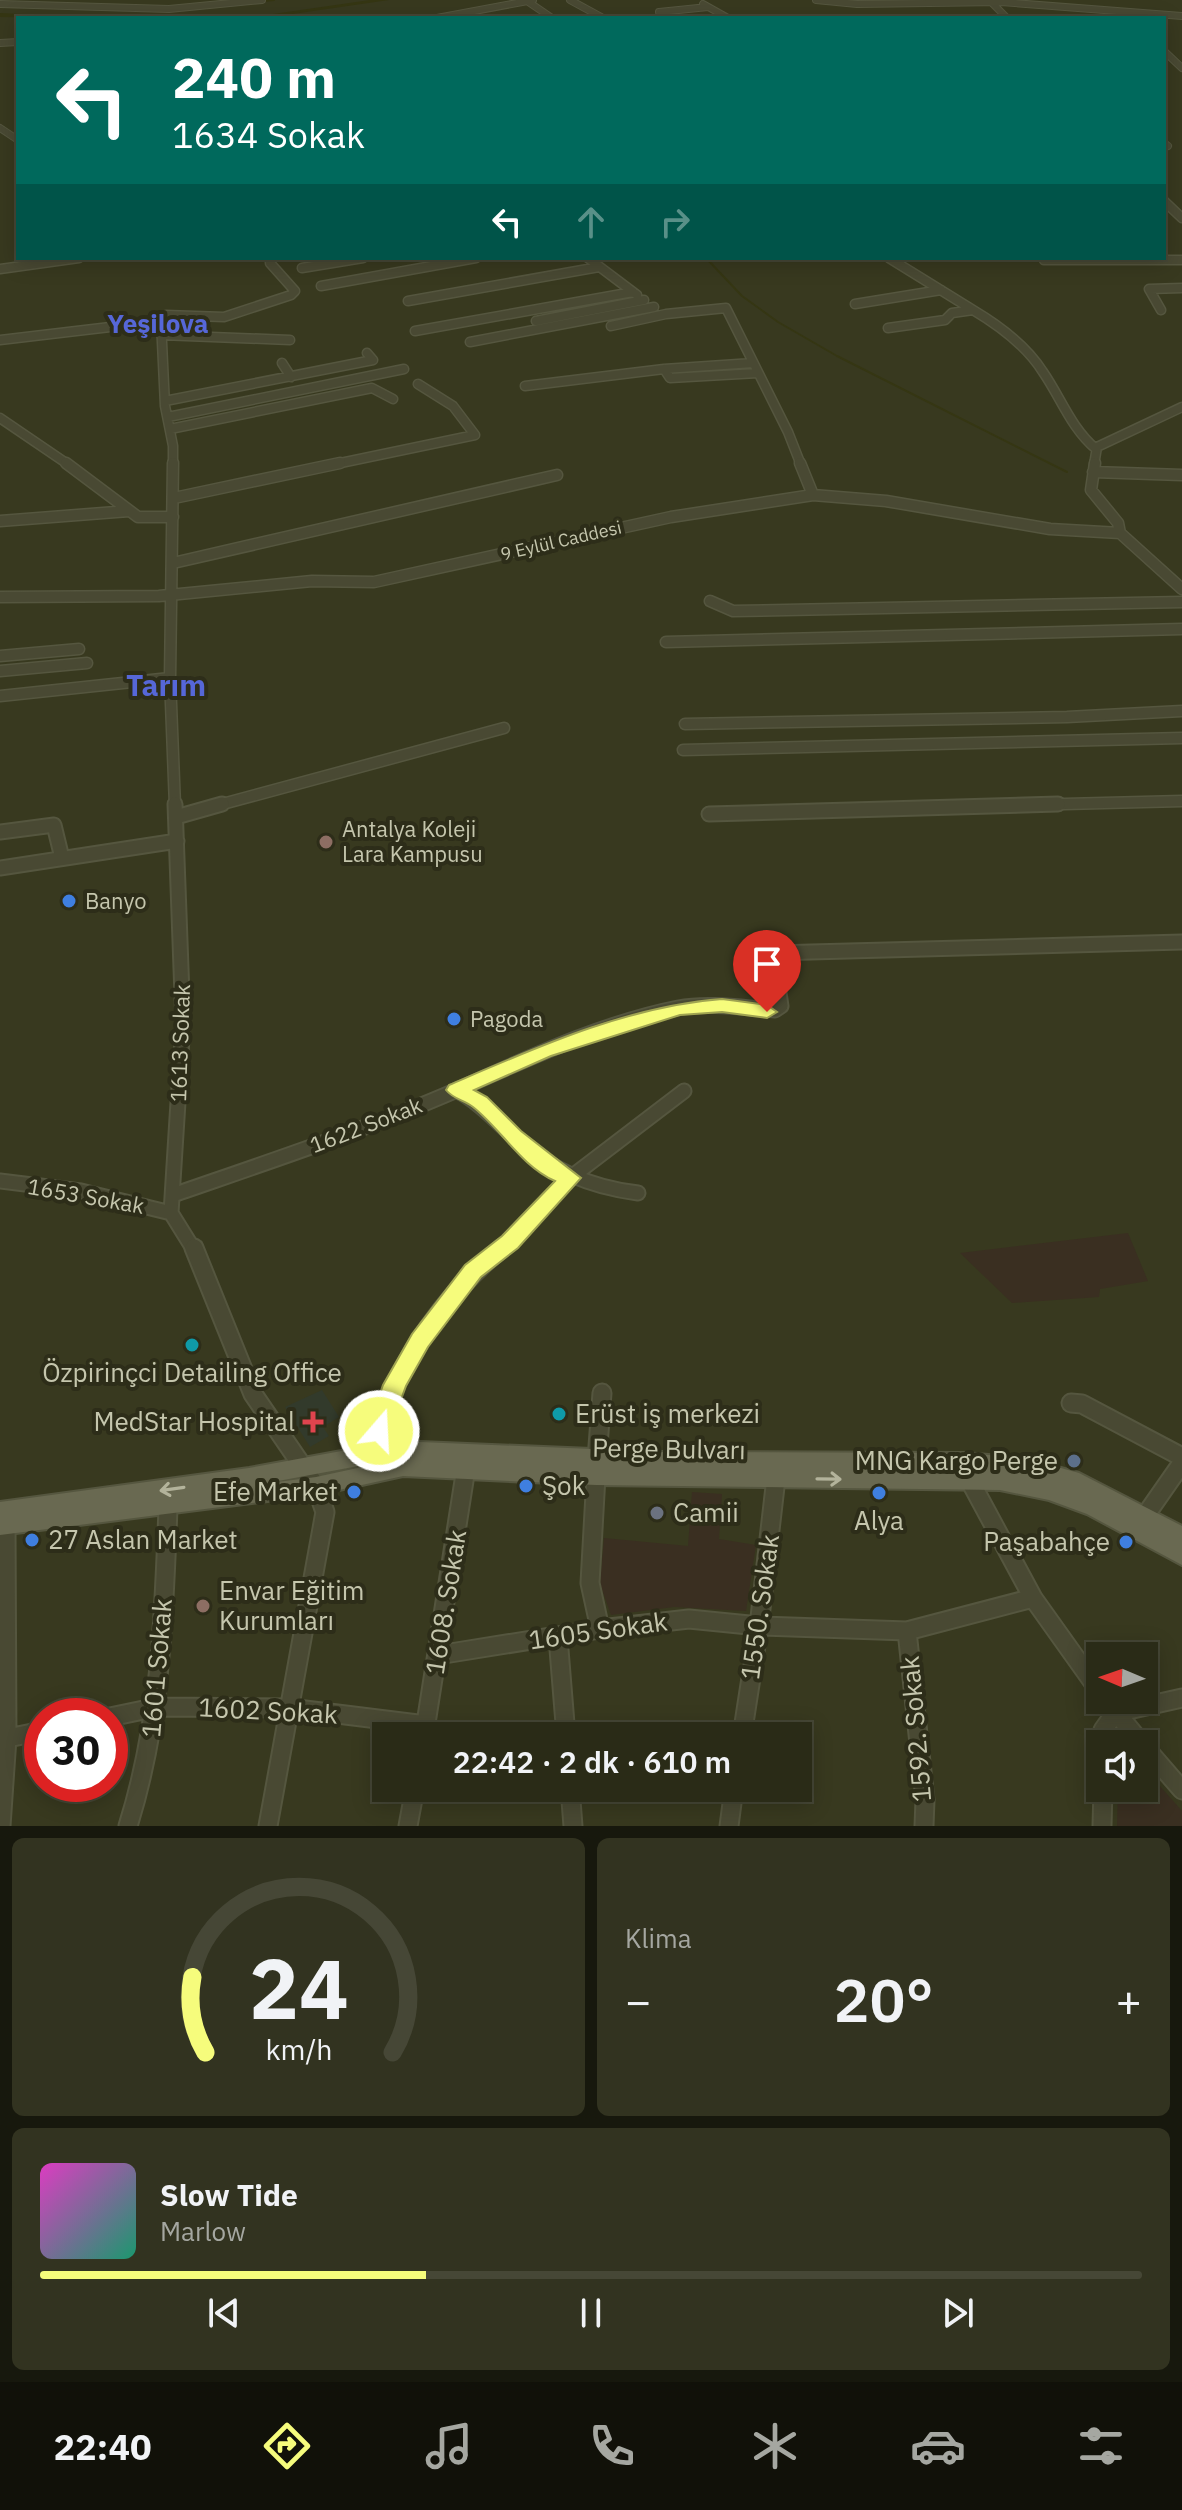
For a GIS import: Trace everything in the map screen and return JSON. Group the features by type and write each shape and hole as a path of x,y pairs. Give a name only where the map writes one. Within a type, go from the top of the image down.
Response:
{"main road":[{"name":"Perge Bulvarı","path":"2,1521 298,1463 425,1449 597,1468 776,1478 1027,1484 1061,1493 1132,1525 1182,1555"},
{"name":"Perge Bulvarı","path":"2,1521 168,1507 316,1486 393,1468 965,1462 1025,1467 1071,1479 1182,1537"}],"street":[{"path":"0,4 169,9 262,0"},
{"path":"570,0 599,16"},
{"path":"697,0 724,16"},
{"path":"816,0 854,3 991,2 1182,16"},
{"path":"448,16 530,1 549,16"},
{"path":"991,2 1005,16"},
{"path":"852,11 854,3"},
{"path":"659,12 708,7"},
{"path":"1119,11 1124,16"},
{"path":"1166,53 1182,68"},
{"path":"1166,203 1182,218"},
{"path":"0,269 65,260"},
{"path":"0,340 161,321 166,315 224,317 295,291 270,260"},
{"path":"302,268 351,260"},
{"path":"321,286 465,260"},
{"path":"590,260 666,314"},
{"path":"892,260 992,321 1028,350 1067,413 1096,449 1091,490 1118,523 1120,533 1182,589"},
{"path":"408,301 599,267"},
{"path":"1161,310 1149,289 1182,288"},
{"path":"855,304 941,290"},
{"path":"415,331 633,292"},
{"path":"536,321 644,300"},
{"path":"470,342 654,307"},
{"path":"611,326 666,314 726,308 810,482 813,495"},
{"path":"888,328 945,320 952,313 973,310"},
{"name":"1613 Sokak","path":"161,321 174,498 169,596 170,678 183,1023 171,1213"},
{"path":"161,335 290,340"},
{"path":"165,401 373,360 367,353"},
{"path":"282,363 291,377"},
{"path":"525,386 664,369 753,363"},
{"path":"168,417 404,369"},
{"path":"664,369 670,378 758,373"},
{"path":"174,498 475,435 453,406 418,384"},
{"path":"170,429 372,388 393,399"},
{"path":"1096,449 1182,407"},
{"path":"0,418 104,489 138,517 173,517"},
{"path":"1093,472 1182,475"},
{"path":"173,563 557,475"},
{"name":"9 Eylül Caddesi","path":"0,597 169,596 312,581 374,582 671,517 813,495 886,501 1050,529 1120,533"},
{"path":"0,521 129,511"},
{"path":"1169,577 1182,577"},
{"path":"710,601 733,611 1182,602"},
{"path":"666,642 1182,629"},
{"path":"0,656 79,649"},
{"path":"0,671 87,663"},
{"path":"0,696 170,678"},
{"path":"685,724 1067,717 1182,711"},
{"path":"176,817 504,728"},
{"path":"683,750 1182,738"},
{"path":"709,814 1182,801"},
{"path":"0,832 54,825 62,858"},
{"path":"0,868 177,841"},
{"name":"1622 Sokak","path":"173,1195 456,1090 544,1052 679,1008 722,1005 775,1010 781,1006 773,953 1182,942"},
{"path":"456,1090 480,1102 557,1173 591,1186 638,1193"},
{"path":"371,1454 395,1385 420,1341 473,1271 510,1242 570,1178 631,1128 684,1091"},
{"name":"1653 Sokak","path":"0,1181 81,1191 171,1213"},
{"path":"171,1213 189,1238 204,1271 253,1394 316,1486 325,1512 268,1826"},
{"path":"600,1629 590,1583 602,1393"},
{"path":"1071,1403 1082,1404 1182,1460 1145,1516"},
{"name":"1608. Sokak","path":"426,1722 466,1468"},
{"name":"1550. Sokak","path":"744,1722 776,1478"},
{"path":"970,1481 1033,1598 1086,1672"},
{"name":"1601 Sokak","path":"128,1826 142,1787 158,1707 168,1507"},
{"path":"1,1826 4,1739 2,1521"},
{"name":"1605 Sokak","path":"438,1655 600,1629 689,1619 759,1626 907,1631 1033,1598"},
{"name":"1592. Sokak","path":"907,1631 925,1800 924,1826"},
{"path":"558,1637 565,1722"},
{"path":"1158,1701 1182,1698"},
{"name":"1602 Sokak","path":"128,1713 158,1707 289,1708 376,1722"},
{"path":"1117,1714 1130,1730"},
{"path":"4,1739 24,1735"},
{"path":"1158,1762 1182,1790"},
{"path":"408,1826 412,1802"},
{"path":"571,1802 573,1826"},
{"path":"729,1826 732,1802"},
{"path":"1102,1826 1103,1802"}],"shaded area":[{"path":"1128,1233 1148,1281 1100,1289 1099,1297 1012,1303 960,1253"},
{"name":"MedStar Hospital","path":"322,1390 339,1417 323,1427 329,1436 310,1447 285,1407"},
{"path":"692,1492 722,1494 719,1539 756,1545 746,1611 674,1607 611,1615 600,1584 604,1538 688,1546"},
{"path":"1158,1784 1182,1811 1182,1826 1117,1826 1118,1802 1158,1802"}],"waterway":[{"path":"263,1 274,0"},
{"path":"264,16 386,0"},
{"path":"0,15 22,16"},
{"path":"708,260 742,296 778,322 837,356 1067,472"}],"place":[{"name":"Antalya Koleji Lara Kampusu","path":"326,842"},
{"name":"Banyo","path":"69,901"},
{"name":"Pagoda","path":"454,1019"},
{"name":"Özpirinçci Detailing Office","path":"192,1345"},
{"name":"Erüst iş merkezi","path":"559,1414"},
{"name":"MedStar Hospital","path":"313,1422"},
{"name":"MNG Kargo Perge","path":"1074,1461"},
{"name":"Şok","path":"526,1486"},
{"name":"Efe Market","path":"354,1492"},
{"name":"Alya","path":"879,1493"},
{"name":"Camii","path":"657,1513"},
{"name":"27 Aslan Market","path":"32,1540"},
{"name":"Paşabahçe","path":"1126,1542"},
{"name":"Envar Eğitim Kurumları","path":"203,1606"}],"district":[{"name":"Yeşilova","path":"158,324"},
{"name":"Tarım","path":"166,686"}],"route":[{"path":"379,1431 395,1385 420,1341 473,1271 510,1242 570,1178 557,1173 513,1136 480,1102 456,1090 544,1052 679,1008 722,1005 767,1012"}]}
